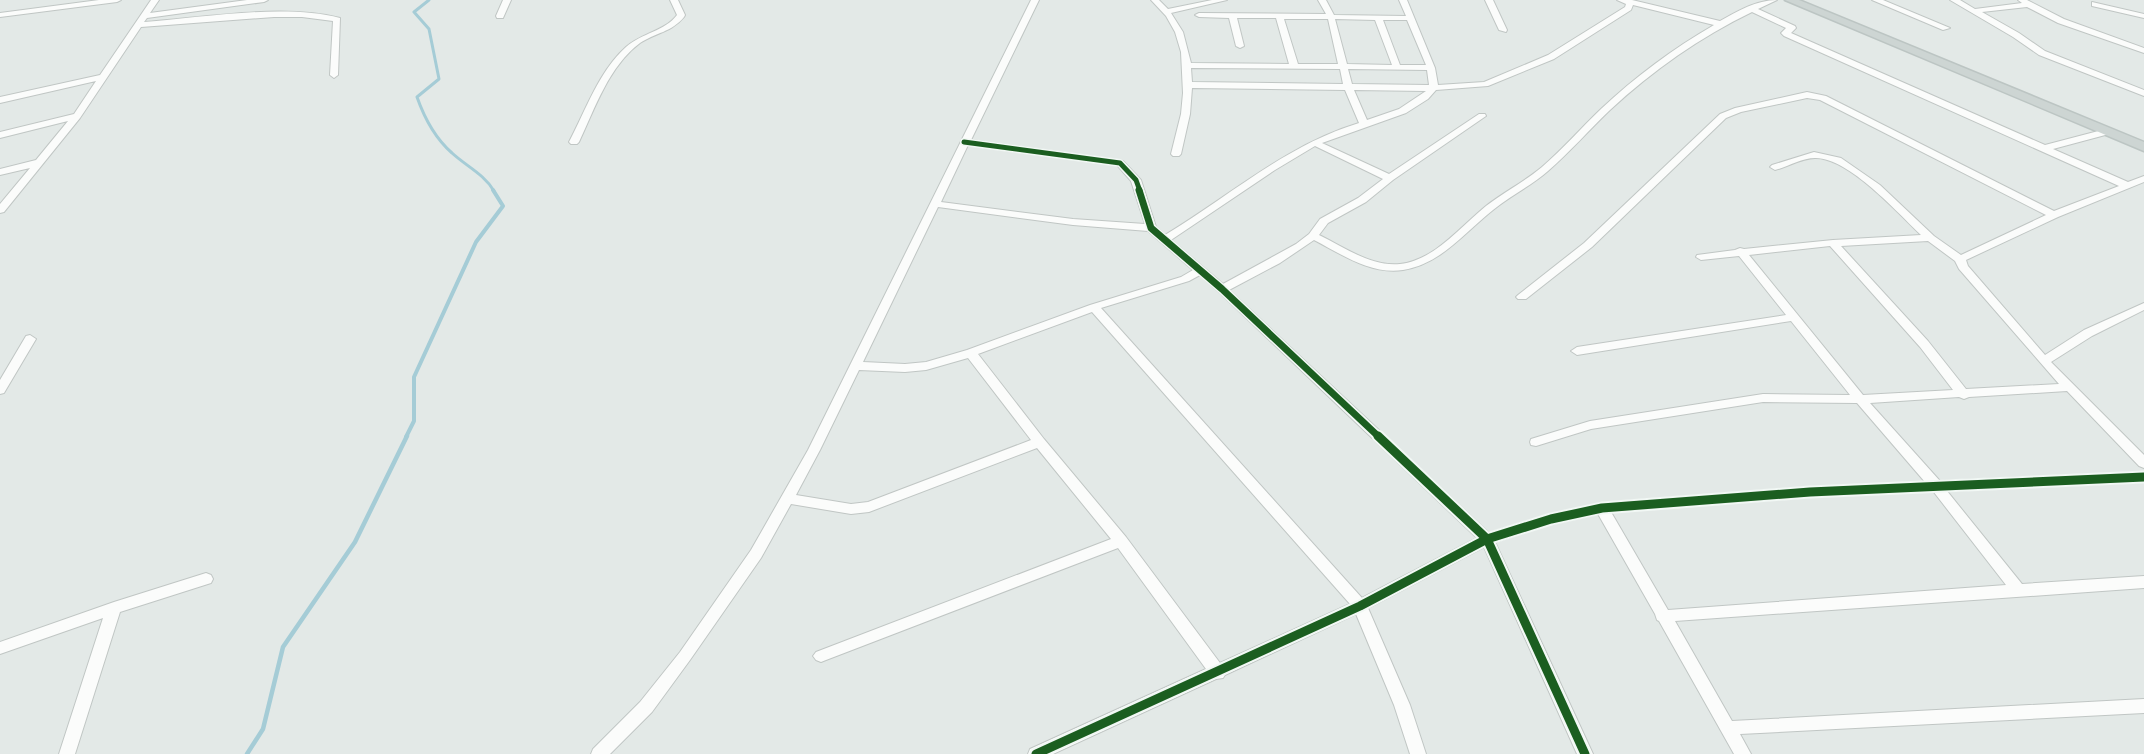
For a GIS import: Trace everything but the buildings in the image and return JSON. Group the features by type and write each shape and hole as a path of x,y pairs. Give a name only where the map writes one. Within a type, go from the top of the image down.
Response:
{"main road":[{"path":"1790,0 2144,147"}],"street":[{"path":"0,15 117,0"},
{"path":"0,210 77,116 156,0"},
{"path":"147,16 264,0"},
{"path":"500,16 507,0"},
{"path":"574,142 610,72 638,42 675,24 681,15 674,0"},
{"path":"599,754 646,707 685,656 756,554 814,450 1035,0"},
{"path":"1155,0 1168,11 1181,38 1188,65 1185,126 1176,154"},
{"path":"1168,11 1223,0"},
{"path":"1322,0 1331,17 1348,86 1364,124"},
{"path":"1403,0 1431,68 1434,88"},
{"path":"1489,0 1503,30"},
{"path":"1621,0 1721,24"},
{"path":"1313,236 1375,265 1387,268 1414,265 1450,244 1514,189 1544,170 1616,100 1676,53 1750,8 1773,0"},
{"path":"1876,0 1946,28"},
{"path":"1954,0 2016,34 2042,52 2144,93"},
{"path":"1186,85 1434,88 1485,84 1551,57 1599,24 1628,8 1631,2"},
{"path":"1974,11 2025,3 2144,51"},
{"path":"2095,4 2144,16"},
{"path":"1750,8 1792,28 1785,33 1787,34 2126,185"},
{"path":"141,25 296,14 330,15 337,20 334,75"},
{"path":"1199,15 1410,18"},
{"path":"1233,17 1240,46"},
{"path":"1280,17 1294,66"},
{"path":"1378,17 1397,67"},
{"path":"1188,65 1431,68"},
{"path":"0,100 102,77"},
{"path":"1164,240 1197,222 1277,164 1315,143 1410,108 1434,88"},
{"path":"1522,297 1588,245 1723,116 1738,110 1807,95 1823,98 2054,215"},
{"path":"0,135 77,116"},
{"path":"1222,289 1276,261 1313,236 1324,221 1362,200 1390,178 1482,116"},
{"path":"2046,148 2106,132"},
{"path":"964,142 1120,163 1136,180 1152,228 1222,289 1486,539 1585,754"},
{"path":"1315,143 1390,178"},
{"path":"1775,168 1814,155 1838,160 1877,187 1930,238 1960,258 1963,267 2044,361 2138,450 2144,463"},
{"path":"0,172 41,162"},
{"path":"1960,258 2054,215 2144,179"},
{"path":"936,204 1073,222 1152,228"},
{"path":"1701,257 1740,251 1833,243 1930,238"},
{"path":"1833,243 1924,344 1964,395"},
{"path":"1740,251 1860,399 1937,487 2017,588"},
{"path":"856,366 905,368 926,366 971,353 1094,307 1185,279 1201,270"},
{"path":"2044,361 2088,333 2144,306"},
{"path":"1094,307 1360,606 1402,705 1414,752"},
{"path":"1577,351 1794,317"},
{"path":"0,390 30,339"},
{"path":"971,353 1039,442 1121,541 1218,673"},
{"path":"1536,442 1590,424 1763,398 1860,399 1964,395 2070,387"},
{"path":"786,498 851,509 869,507 1039,442"},
{"path":"1036,754 1218,673 1360,606 1486,539 1551,519 1602,508 1810,492 2144,477"},
{"path":"1602,508 1743,754"},
{"path":"821,656 1121,541"},
{"path":"0,648 206,579"},
{"path":"1662,616 1762,610 2017,588 2144,582"},
{"path":"67,754 114,608"},
{"path":"1727,728 2144,706"}],"waterway":[{"path":"429,0 414,12 429,29 439,79 417,97 427,120 441,141 452,153 480,175 494,191"},
{"path":"406,437 414,421 414,377 476,242 503,206 493,190"},
{"path":"247,754 263,729 283,647 355,542 407,436"}],"cycle path":[{"path":"964,142 1120,163 1136,180 1151,228 1222,289 1487,539 1585,754"},
{"path":"1036,754 1360,606 1487,539 1551,519 1602,508 1810,492 2144,477"}]}
